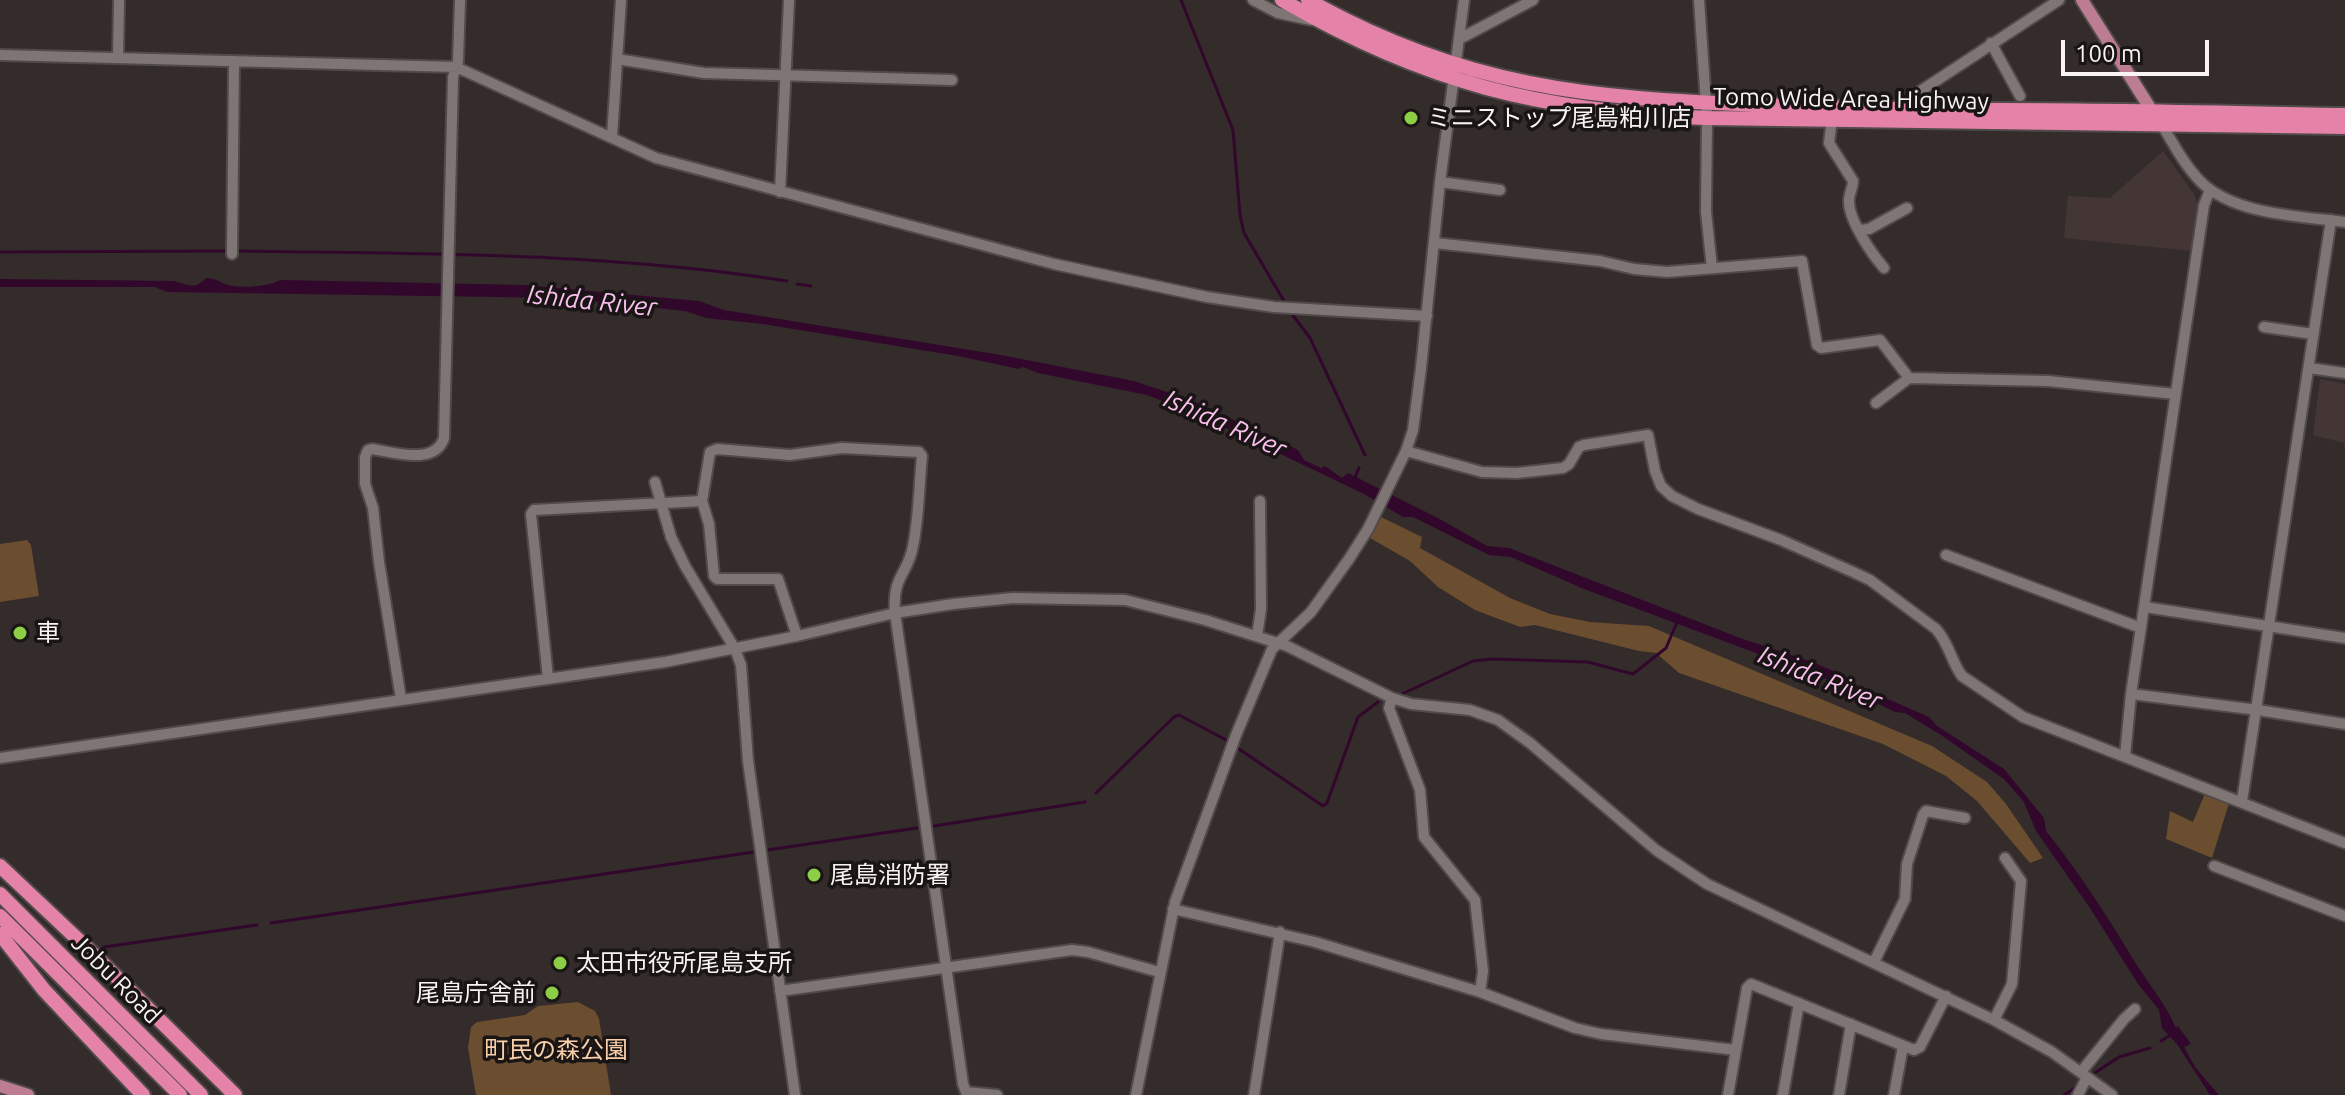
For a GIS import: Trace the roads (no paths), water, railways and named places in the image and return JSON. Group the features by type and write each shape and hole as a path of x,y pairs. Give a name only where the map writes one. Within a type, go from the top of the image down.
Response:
{"highway":[{"name":"Tomo Wide Area Highway","path":"1282,0 1323,11 1454,73 1565,107 1614,113 2150,110 2345,115"},
{"name":"Tomo Wide Area Highway","path":"1308,0 1323,11"},
{"name":"Tomo Wide Area Highway","path":"1706,111 1772,119 2345,127"},
{"path":"0,866 235,1095"},
{"name":"Jobu Road","path":"0,894 201,1095"},
{"name":"Jobu Road","path":"0,916 180,1095"},
{"path":"0,934 44,990 141,1095"}],"main road":[{"path":"2082,0 2162,125"},
{"path":"0,1086 28,1095"}],"street":[{"path":"118,58 119,0"},
{"path":"401,699 373,508 365,484 365,457 372,449 429,454 442,444 453,77 459,56 460,0"},
{"path":"612,137 621,0"},
{"path":"780,192 789,0"},
{"path":"1253,0 1278,13 1323,11"},
{"path":"1136,1095 1173,909 1232,744 1272,649 1311,612 1361,541 1394,479 1413,430 1464,0"},
{"path":"1459,37 1533,0"},
{"path":"1699,0 1706,111 1706,212 1712,268"},
{"path":"1918,110 1919,93 2059,0"},
{"path":"1991,43 2020,96"},
{"path":"0,55 456,67 656,158 1054,264 1207,297 1274,307 1427,316"},
{"path":"617,59 704,73 952,80"},
{"path":"232,254 234,61"},
{"path":"1832,119 1829,143 1853,181 1849,202 1859,230 1884,268"},
{"path":"2162,125 2187,165 2210,190 2225,200 2248,208 2345,222"},
{"path":"1440,182 1500,190"},
{"path":"2125,756 2131,694 2175,394 2204,205 2210,190"},
{"path":"1859,230 1869,229 1907,208"},
{"path":"2242,801 2331,220"},
{"path":"1435,243 1600,261 1667,272 1802,261 1817,345 1821,348 1880,340 1909,378"},
{"path":"2264,327 2313,334"},
{"path":"2309,368 2345,373"},
{"path":"1876,403 1909,378 2048,381 2175,394"},
{"path":"1406,451 1482,472 1552,471 1569,464 1579,447 1584,445 1648,435 1655,471 1661,486 1672,496 1870,580 1936,629 1944,638 1955,667 1962,676 2023,717 2345,843"},
{"path":"797,636 778,579 717,579 714,576 709,524 702,501 710,452 717,449 790,455 842,448 919,452 922,456 914,543 895,584 895,613 965,1090 997,1095"},
{"path":"655,482 671,537 735,649 743,676 748,761 795,1095"},
{"path":"548,678 531,514 534,510 702,501"},
{"path":"1257,636 1261,609 1260,501"},
{"path":"1946,555 2141,628"},
{"path":"0,758 735,649 895,613 990,599 1115,599 1152,606 1278,643 1392,698 1411,704 1470,710 1498,720 1530,743 1656,850 1718,891 1994,1020 2052,1052 2112,1095"},
{"path":"2145,607 2345,638"},
{"path":"2131,694 2345,724"},
{"path":"1392,698 1389,708 1422,801 1424,837 1475,900 1483,971 1480,992"},
{"path":"1874,962 1905,899 1907,864 1923,815 1926,811 1965,818"},
{"path":"1994,1020 2012,984 2021,881 2005,858"},
{"path":"2214,866 2345,916"},
{"path":"1173,909 1280,932 1480,992 1575,1028 1601,1034 1736,1050"},
{"path":"1254,1095 1280,932"},
{"path":"780,991 1072,950 1159,972"},
{"path":"1728,1095 1749,985 1754,984 1903,1046 1919,1049 1946,996"},
{"path":"1783,1095 1799,1003"},
{"path":"2078,1095 2084,1074 2124,1019 2135,1009"},
{"path":"1839,1095 1851,1024"},
{"path":"1894,1095 1903,1046"}],"water":[{"name":"Ishida River","path":"206,278 245,287 280,280 525,285 699,301 724,310 1001,355 1134,381 1191,400 1298,450 1304,460 1321,468 1325,466 1342,478 1348,473 1487,546 1509,548 1740,638 1812,662 1838,673 1842,679 1929,717 1937,726 2004,769 2044,818 2046,831 2100,907 2176,1028 2178,1026 2191,1044 2184,1047 2195,1067 2219,1095 2210,1095 2177,1044 2162,1028 2159,1010 2138,984 2036,831 2024,802 2004,779 1941,735 1905,713 1895,712 1831,681 1584,589 1511,557 1489,555 1413,517 1403,517 1364,494 1197,414 1147,395 1038,373 1023,367 1019,369 763,324 706,318 685,311 563,298 167,292 155,287 0,287 0,279 174,281 191,286"}],"waterway":[{"path":"1181,0 1233,130 1244,233 1284,301"},
{"path":"0,252 225,251"},
{"path":"238,251 513,256 650,264 787,281"},
{"path":"797,284 811,286"},
{"path":"1292,314 1310,338 1365,455"},
{"path":"1354,480 1359,468"},
{"path":"1402,694 1473,661 1493,659 1588,662 1633,674 1666,648 1678,620"},
{"path":"1236,747 1323,806 1327,803 1358,717 1378,702"},
{"path":"1096,793 1179,715 1230,742"},
{"path":"934,826 1085,802"},
{"path":"271,923 917,828"},
{"path":"104,947 257,925"},
{"path":"2161,1041 2172,1034"},
{"path":"2090,1076 2119,1057 2150,1048"},
{"path":"2064,1095 2078,1086"}],"place":[{"name":"ミニストップ尾島粕川店","path":"1411,118"},
{"name":"車","path":"20,633"},
{"name":"尾島消防署","path":"814,875"},
{"name":"太田市役所尾島支所","path":"560,963"},
{"name":"尾島庁舎前","path":"552,993"}],"park label":[{"name":"町民の森公園","path":"556,1050"}]}
